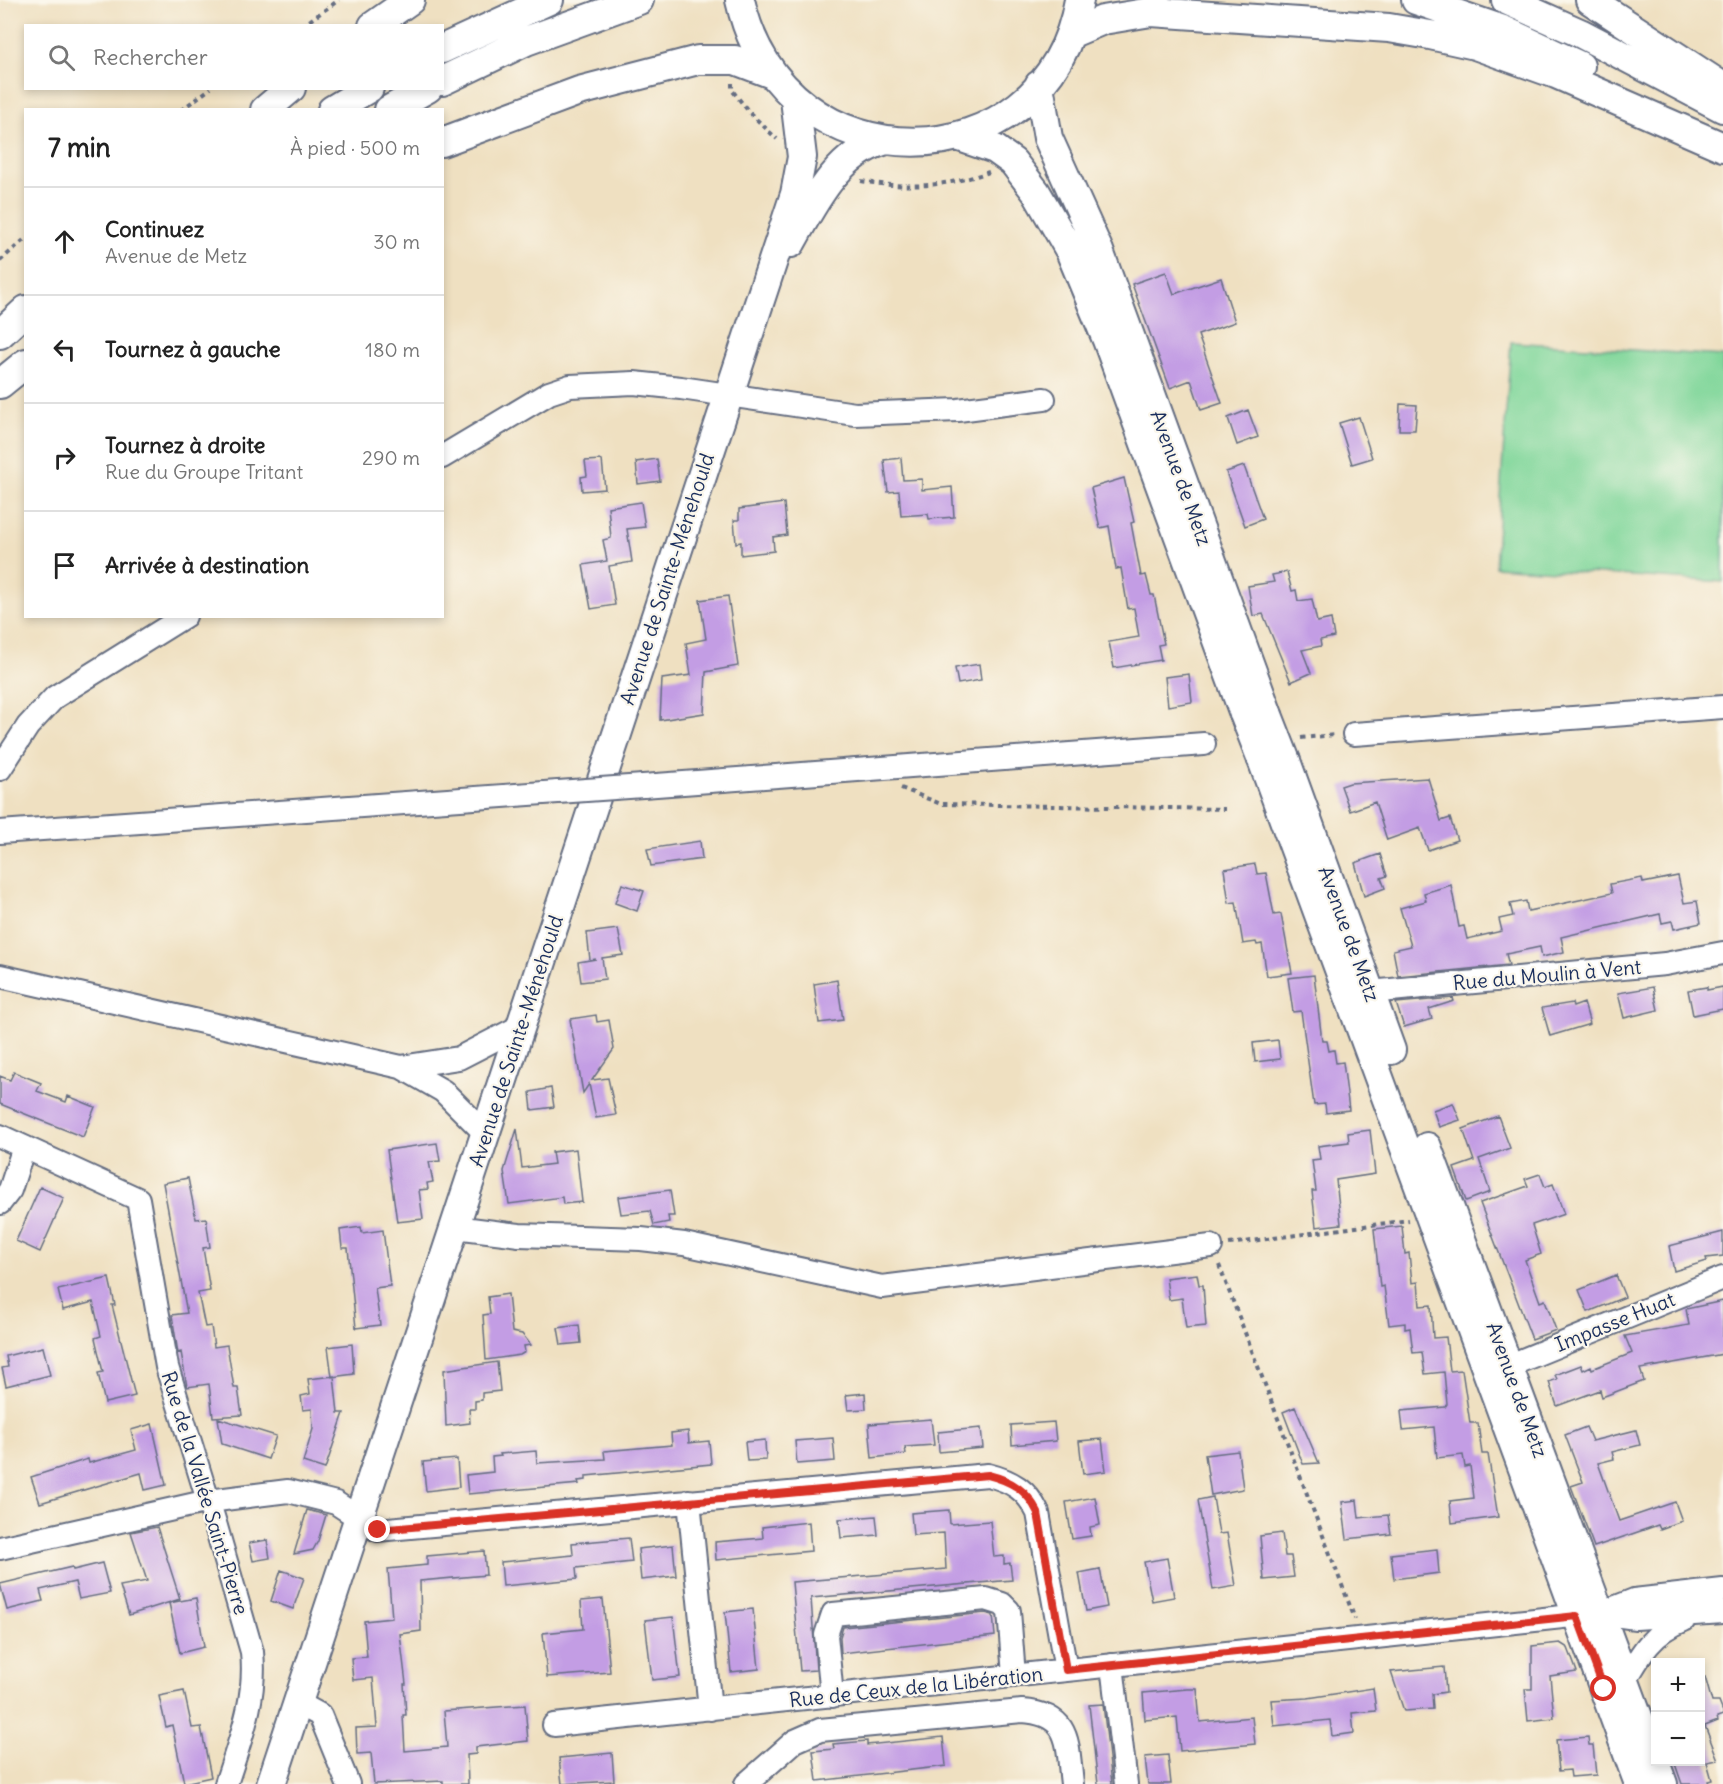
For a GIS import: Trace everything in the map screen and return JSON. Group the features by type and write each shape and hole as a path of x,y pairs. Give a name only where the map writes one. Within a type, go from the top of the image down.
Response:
{"main road":[{"path":"376,24 410,0"},
{"path":"444,48 549,0"},
{"path":"444,80 526,41 639,0"},
{"path":"740,0 751,36 772,74 795,99 810,111 845,130 884,141 908,143 957,136 1001,116 1039,85 1070,34 1079,0"},
{"path":"1416,0 1503,30 1552,52 1651,102 1723,145"},
{"path":"1506,0 1580,33 1723,108"},
{"path":"1590,0 1723,87"},
{"path":"1070,34 1110,18 1151,12 1389,28 1430,34 1475,45 1556,74 1723,145"},
{"path":"444,141 579,91 698,60 735,60 754,65 772,74"},
{"name":"Avenue de Metz","path":"1039,85 1048,138 1099,251 1256,714"},
{"path":"267,108 289,90"},
{"path":"335,108 366,90"},
{"path":"393,108 424,90"},
{"name":"Avenue de Sainte-Ménehould","path":"271,1784 800,175 802,138 795,99"},
{"name":"Avenue de Metz","path":"957,136 995,149 1013,162 1036,192 1070,250 1274,760 1370,992 1508,1366 1588,1615 1639,1784"},
{"name":"Avenue de Sainte-Ménehould","path":"761,298 803,221 829,182 853,156 870,145 884,141"},
{"path":"0,334 24,312"},
{"path":"0,339 24,323"},
{"path":"0,384 24,365"},
{"path":"0,396 24,380"},
{"name":"Avenue de Metz","path":"1274,760 1432,1218 1588,1615 1625,1681 1663,1784"}],"street":[{"path":"444,456 549,393 570,386 634,383 728,394 855,414 958,410 1044,399"},
{"path":"0,769 28,726 55,697 182,618"},
{"path":"1354,734 1723,707"},
{"path":"0,832 1204,744"},
{"name":"Rue du Moulin à Vent","path":"1370,992 1665,964 1723,953"},
{"path":"0,976 401,1067 443,1091 486,1134"},
{"path":"401,1067 459,1058 521,1026"},
{"path":"0,1136 24,1147 10,1190 0,1203"},
{"name":"Rue de la Vallée Saint-Pierre","path":"24,1147 138,1199 166,1367 245,1624 254,1673 251,1706 226,1784"},
{"path":"455,1227 519,1235 641,1239 684,1245 882,1287 1211,1246"},
{"name":"Impasse Huat","path":"1508,1366 1723,1278"},
{"path":"0,1548 208,1501 288,1491 336,1503 360,1516 378,1530 988,1475 1014,1483 1032,1501 1038,1513 1066,1670"},
{"path":"689,1501 710,1709"},
{"path":"1588,1615 1634,1600 1723,1590"},
{"path":"832,1696 826,1635 833,1614 986,1599 1002,1604 1009,1611 1014,1676"},
{"path":"1588,1615 1636,1618 1723,1612"},
{"name":"Rue de Ceux de la Libération","path":"554,1725 1588,1615"},
{"path":"1625,1681 1636,1661 1657,1634 1696,1615"},
{"path":"1112,1665 1126,1784"},
{"path":"298,1703 320,1715 348,1784"},
{"path":"746,1784 789,1746 820,1730 1022,1712 1048,1716 1058,1722 1064,1730 1072,1784"}],"path":[{"path":"305,24 339,0"},
{"path":"184,108 208,90"},
{"path":"0,261 24,240"},
{"path":"866,769 916,796 941,804 1225,809"},
{"path":"1363,1639 1211,1246 1432,1218"}],"green space":[{"path":"1511,342 1723,356 1723,582 1495,567"}],"building":[{"path":"1166,272 1174,294 1221,278 1235,322 1198,335 1222,403 1201,410 1191,380 1170,388 1132,284"},
{"path":"1400,404 1417,405 1415,430 1399,430"},
{"path":"1248,410 1258,437 1237,445 1228,418"},
{"path":"1359,417 1372,458 1352,464 1339,423"},
{"path":"901,458 903,480 922,479 922,490 952,487 954,517 929,519 928,514 901,516 899,491 888,492 884,460"},
{"path":"657,459 660,481 638,484 636,462"},
{"path":"602,460 605,489 582,491 581,477 587,476 585,461"},
{"path":"1244,466 1263,519 1245,526 1226,472"},
{"path":"1124,478 1134,522 1131,523 1141,576 1146,575 1151,595 1154,595 1164,644 1158,645 1161,660 1114,668 1109,642 1139,637 1134,608 1128,609 1121,568 1116,569 1109,526 1100,528 1091,488"},
{"path":"641,502 645,527 627,529 632,562 609,566 615,605 591,609 583,565 607,561 603,540 611,538 608,507"},
{"path":"784,503 787,535 773,537 774,551 741,555 741,542 736,543 734,520 739,520 739,509"},
{"path":"1287,572 1292,591 1296,590 1298,601 1312,599 1317,622 1331,619 1334,637 1320,640 1321,646 1302,650 1311,673 1291,682 1263,614 1253,616 1248,586 1274,582 1272,575"},
{"path":"728,596 738,666 706,672 704,713 660,720 662,679 691,675 686,643 706,639 700,600"},
{"path":"979,664 981,680 958,684 955,668"},
{"path":"1189,674 1192,702 1168,706 1165,677"},
{"path":"1428,778 1441,821 1450,818 1457,840 1428,850 1420,828 1387,840 1375,802 1350,811 1341,786 1350,783"},
{"path":"700,841 702,859 651,866 647,849"},
{"path":"1380,854 1387,876 1381,878 1385,888 1364,896 1355,863"},
{"path":"1255,864 1257,874 1266,873 1274,915 1281,914 1292,973 1267,976 1262,944 1257,945 1256,942 1243,944 1236,902 1229,903 1224,869"},
{"path":"1678,876 1684,903 1697,901 1701,923 1674,929 1672,921 1662,923 1660,914 1561,937 1564,952 1542,957 1540,947 1506,954 1509,965 1398,976 1393,950 1411,946 1400,908 1426,901 1424,893 1451,885 1459,927 1464,926 1467,939 1502,931 1499,919 1513,916 1510,904 1526,901 1528,911 1612,893 1610,884 1642,878 1643,883"},
{"path":"622,884 644,891 637,911 615,903"},
{"path":"618,929 623,955 602,958 605,979 581,982 578,962 590,960 587,933"},
{"path":"1314,975 1322,1041 1327,1041 1329,1051 1334,1050 1336,1063 1343,1062 1349,1110 1326,1113 1325,1104 1314,1105 1301,1011 1293,1012 1288,978"},
{"path":"837,980 843,1020 819,1023 814,984"},
{"path":"1653,987 1658,1010 1624,1018 1618,993"},
{"path":"1707,987 1707,990 1723,987 1723,1009 1693,1015 1688,990"},
{"path":"1453,998 1454,1001 1429,1009 1432,1019 1404,1027 1396,1003"},
{"path":"1572,1003 1573,1007 1584,1003 1590,1024 1550,1036 1542,1008"},
{"path":"596,1015 597,1022 609,1020 614,1049 592,1080 608,1078 616,1115 596,1118 589,1084 583,1093 570,1019"},
{"path":"1278,1040 1280,1059 1255,1062 1253,1043"},
{"path":"14,1072 41,1083 37,1091 66,1102 68,1096 95,1107 83,1137 0,1104 0,1076 10,1080"},
{"path":"551,1088 554,1107 532,1110 530,1092"},
{"path":"1453,1103 1460,1120 1439,1127 1433,1110"},
{"path":"1498,1116 1510,1148 1479,1159 1490,1192 1466,1201 1454,1168 1474,1161 1463,1129"},
{"path":"517,1129 522,1168 554,1164 552,1152 576,1149 582,1202 563,1204 562,1197 509,1204 504,1171"},
{"path":"1370,1130 1375,1174 1336,1180 1341,1224 1316,1227 1312,1191 1316,1191 1312,1160 1320,1159 1318,1146 1349,1142 1348,1133"},
{"path":"437,1143 440,1161 429,1162 433,1182 427,1183 428,1189 419,1190 423,1219 397,1222 387,1150"},
{"path":"1540,1174 1545,1187 1553,1184 1564,1214 1532,1225 1541,1254 1525,1260 1540,1302 1545,1300 1556,1330 1532,1339 1480,1203 1528,1186 1525,1179"},
{"path":"188,1178 196,1219 206,1218 210,1247 203,1248 210,1291 198,1293 205,1327 211,1326 214,1347 227,1345 234,1388 238,1388 242,1415 213,1417 209,1384 187,1387 181,1352 178,1353 172,1315 187,1313 163,1183"},
{"path":"40,1187 64,1198 40,1252 16,1241"},
{"path":"670,1190 674,1216 668,1216 669,1222 654,1225 650,1211 621,1214 618,1197"},
{"path":"1402,1226 1405,1254 1409,1253 1412,1283 1418,1282 1420,1306 1431,1305 1433,1338 1446,1337 1450,1371 1462,1370 1470,1423 1478,1423 1482,1454 1488,1454 1498,1517 1452,1523 1450,1501 1474,1498 1470,1466 1465,1467 1463,1455 1437,1458 1434,1427 1403,1430 1401,1411 1445,1407 1447,1404 1444,1372 1425,1374 1422,1352 1413,1353 1410,1328 1405,1329 1405,1323 1389,1325 1384,1286 1380,1287 1374,1229"},
{"path":"361,1227 362,1233 383,1230 390,1286 375,1288 380,1325 356,1328 348,1248 342,1248 340,1230"},
{"path":"1723,1232 1723,1256 1706,1258 1707,1261 1674,1271 1669,1246"},
{"path":"1197,1274 1199,1285 1203,1285 1206,1326 1186,1328 1182,1298 1169,1300 1166,1278"},
{"path":"1616,1275 1625,1297 1588,1312 1579,1290"},
{"path":"109,1278 115,1305 112,1305 135,1396 105,1403 98,1373 103,1372 95,1338 101,1336 93,1302 63,1310 58,1290"},
{"path":"508,1294 512,1332 522,1334 531,1345 524,1346 525,1352 520,1355 486,1360 483,1315 490,1314 488,1297"},
{"path":"1723,1301 1723,1354 1640,1369 1644,1381 1602,1397 1600,1390 1557,1406 1549,1382 1557,1379 1555,1375 1581,1365 1583,1370 1591,1366 1592,1369 1632,1353 1625,1336 1689,1325 1686,1309"},
{"path":"579,1325 581,1343 561,1345 558,1328"},
{"path":"352,1344 354,1374 332,1377 328,1347"},
{"path":"43,1347 50,1375 6,1386 2,1368 8,1367 6,1356"},
{"path":"497,1362 500,1391 482,1393 482,1400 475,1401 475,1409 469,1409 470,1423 446,1426 444,1370"},
{"path":"334,1376 338,1413 344,1413 325,1469 303,1462 313,1429 312,1409 303,1410 301,1396 310,1394 308,1379"},
{"path":"865,1393 866,1409 848,1410 846,1395"},
{"path":"1295,1407 1319,1463 1303,1464 1283,1412"},
{"path":"218,1418 276,1436 268,1459 222,1444"},
{"path":"931,1419 934,1445 905,1447 906,1454 872,1458 869,1424"},
{"path":"1054,1422 1056,1441 1012,1445 1011,1425"},
{"path":"152,1424 166,1485 145,1490 141,1473 40,1503 31,1477 88,1459 89,1463 136,1450 131,1430"},
{"path":"1586,1427 1592,1441 1636,1430 1640,1445 1612,1452 1614,1459 1598,1463 1619,1521 1675,1502 1682,1521 1660,1529 1658,1525 1594,1547 1571,1486 1583,1482 1565,1435"},
{"path":"981,1428 983,1448 939,1452 938,1432"},
{"path":"688,1431 689,1443 709,1441 711,1464 586,1476 586,1480 578,1481 579,1484 468,1494 466,1475 493,1472 492,1457 501,1456 500,1454 536,1451 537,1463 605,1459 604,1451 672,1445 671,1433"},
{"path":"833,1438 835,1461 797,1464 795,1441"},
{"path":"1102,1439 1106,1471 1083,1474 1079,1441"},
{"path":"765,1440 766,1460 747,1461 745,1442"},
{"path":"1238,1451 1243,1489 1211,1495 1205,1455"},
{"path":"457,1459 459,1487 426,1491 423,1462"},
{"path":"1095,1497 1100,1525 1090,1527 1091,1536 1072,1539 1066,1502"},
{"path":"1213,1497 1219,1534 1227,1533 1236,1586 1213,1590 1198,1500"},
{"path":"1357,1500 1359,1518 1388,1515 1391,1534 1347,1539 1342,1502"},
{"path":"307,1510 326,1515 313,1550 294,1554"},
{"path":"949,1510 950,1524 990,1521 994,1557 1004,1556 1004,1564 1010,1563 1012,1580 811,1598 816,1670 800,1671 792,1582 946,1569 944,1533 913,1535 911,1513"},
{"path":"876,1516 878,1535 841,1538 839,1519"},
{"path":"809,1522 811,1551 716,1560 715,1542 763,1538 762,1527"},
{"path":"157,1527 180,1599 129,1615 120,1586 147,1581 131,1532"},
{"path":"1282,1533 1285,1556 1291,1556 1294,1577 1264,1580 1260,1536"},
{"path":"629,1538 632,1562 576,1568 577,1579 503,1586 501,1562 573,1555 572,1543"},
{"path":"267,1540 270,1558 253,1561 249,1543"},
{"path":"673,1545 676,1576 641,1580 638,1549"},
{"path":"1437,1549 1439,1573 1394,1579 1391,1554"},
{"path":"484,1551 486,1575 420,1581 421,1631 400,1634 406,1684 404,1684 406,1715 403,1715 405,1751 447,1747 444,1711 525,1705 528,1741 476,1747 476,1754 467,1755 468,1784 443,1784 443,1781 374,1784 371,1753 357,1754 356,1728 377,1727 373,1678 353,1680 351,1658 367,1657 364,1621 392,1618 388,1569 427,1565 427,1556"},
{"path":"1167,1558 1174,1597 1152,1601 1144,1562"},
{"path":"102,1563 110,1593 79,1599 75,1582 40,1590 43,1601 7,1610 0,1584 72,1567 73,1570"},
{"path":"1100,1569 1107,1607 1086,1611 1079,1573"},
{"path":"281,1570 304,1578 293,1609 271,1601"},
{"path":"196,1598 204,1647 180,1653 169,1603"},
{"path":"603,1599 610,1672 547,1677 543,1633 583,1629 581,1601"},
{"path":"753,1609 759,1669 731,1672 725,1612"},
{"path":"985,1613 993,1615 995,1636 841,1653 840,1637 843,1627"},
{"path":"673,1617 680,1677 652,1680 645,1620"},
{"path":"1560,1643 1568,1648 1577,1672 1550,1676 1554,1718 1528,1721 1525,1689 1532,1689 1532,1646"},
{"path":"1444,1667 1446,1692 1432,1694 1433,1709 1404,1711 1391,1672"},
{"path":"1705,1677 1712,1702 1719,1702 1723,1712 1723,1715 1717,1717 1718,1721 1705,1726"},
{"path":"1373,1688 1376,1711 1352,1713 1354,1733 1332,1736 1330,1720 1274,1726 1271,1700 1308,1698"},
{"path":"1197,1689 1200,1722 1252,1717 1255,1744 1180,1751 1177,1717 1145,1720 1143,1693"},
{"path":"184,1691 192,1728 201,1727 211,1777 184,1783 172,1725 166,1727 159,1696"},
{"path":"1103,1704 1112,1784 1098,1784 1089,1705"},
{"path":"1705,1726 1718,1760 1707,1762 1712,1780 1708,1781 1709,1784 1682,1784 1676,1766 1705,1766"},
{"path":"943,1737 946,1766 817,1781 813,1751 834,1749 833,1744 867,1741 867,1745"},
{"path":"1588,1737 1589,1745 1593,1745 1596,1775 1571,1777 1570,1770 1559,1771 1556,1740"},
{"path":"612,1753 614,1781 562,1784 559,1758"},
{"path":"1168,1755 1171,1784 1148,1784 1145,1757"}],"route":[{"path":"378,1530 988,1475 1014,1483 1032,1501 1038,1513 1066,1670 1577,1616 1604,1689"}]}
